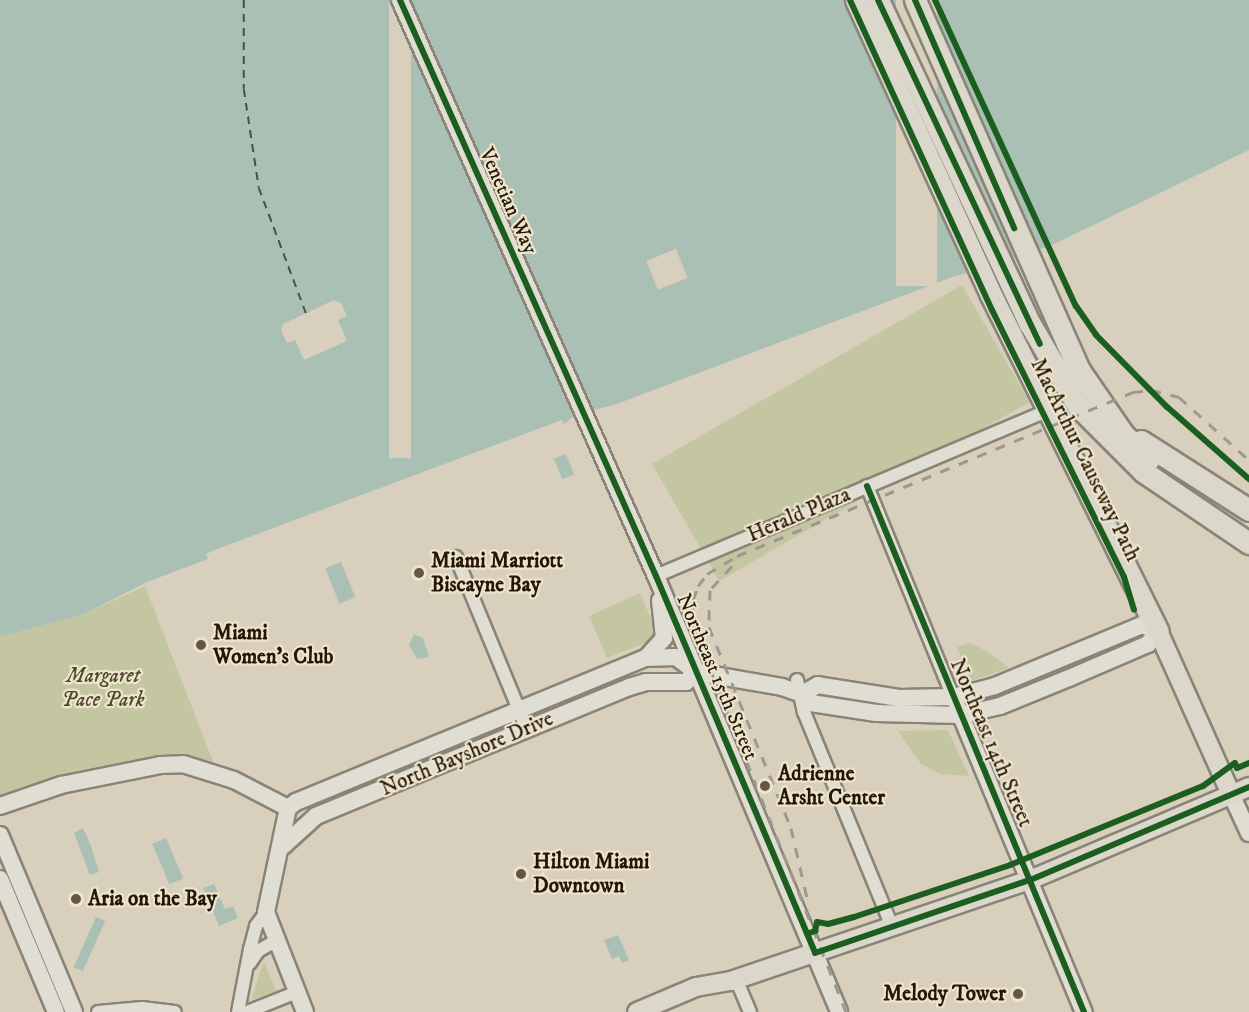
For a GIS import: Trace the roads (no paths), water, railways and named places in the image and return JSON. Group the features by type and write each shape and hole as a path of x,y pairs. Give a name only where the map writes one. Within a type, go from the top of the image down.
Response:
{"highway":[{"path":"856,0 991,295 1158,631"},
{"path":"878,0 1040,344 1078,406 1115,447 1156,482 1249,543"},
{"path":"915,0 1014,228 1079,370 1130,442 1158,466 1249,527"},
{"path":"1109,415 1155,452 1249,510"}],"main road":[{"path":"1158,631 1231,794"},
{"path":"648,1009 696,987 730,981 1030,880 1249,787"}],"street":[{"name":"Venetian Way","path":"400,0 586,416"},
{"name":"Herald Plaza","path":"656,576 1041,413"},
{"name":"Northeast 15th Street","path":"586,416 656,576 839,1012"},
{"name":"Northeast 14th Street","path":"867,486 1084,1012"},
{"path":"456,556 527,729"},
{"path":"646,658 664,638 656,576"},
{"name":"North Bayshore Drive","path":"288,808 326,789 646,658 676,657 696,672 800,687 818,685 899,698 953,697 995,686 1142,625 1158,631 1148,644 1069,678 1000,706 961,715 876,713 811,703 800,687"},
{"path":"1061,660 1069,678"},
{"name":"North Bayshore Drive","path":"283,846 316,816 646,682 686,682 696,672"},
{"path":"800,687 804,712 892,927"},
{"path":"343,782 358,793 378,791 388,778 415,762 417,752"},
{"path":"0,806 62,785 146,767 183,764 234,780 288,808 283,846 266,912 256,926 238,1012"},
{"path":"316,816 323,807 326,789"},
{"path":"1231,794 1249,833"},
{"path":"0,835 56,1012"},
{"path":"0,879 74,1012"},
{"path":"266,912 275,941 305,1012"},
{"path":"248,966 258,951 275,941"},
{"path":"730,981 750,1012"},
{"path":"247,1012 297,992"},
{"path":"98,1012 142,1008 175,1012"}],"railway":[{"path":"846,1012 694,629 693,600 698,586 707,574 737,556 1133,392 1151,390 1179,397 1249,460"},
{"path":"732,566 710,590 709,627 791,828 807,898"}],"place":[{"name":"Miami Marriott Biscayne Bay","path":"419,573"},
{"name":"Miami Women's Club","path":"201,645"},
{"name":"Adrienne Arsht Center","path":"765,786"},
{"name":"Hilton Miami Downtown","path":"521,874"},
{"name":"Aria on the Bay","path":"76,899"},
{"name":"Melody Tower","path":"1018,994"}],"park label":[{"name":"Margaret Pace Park","path":"103,688"}]}
